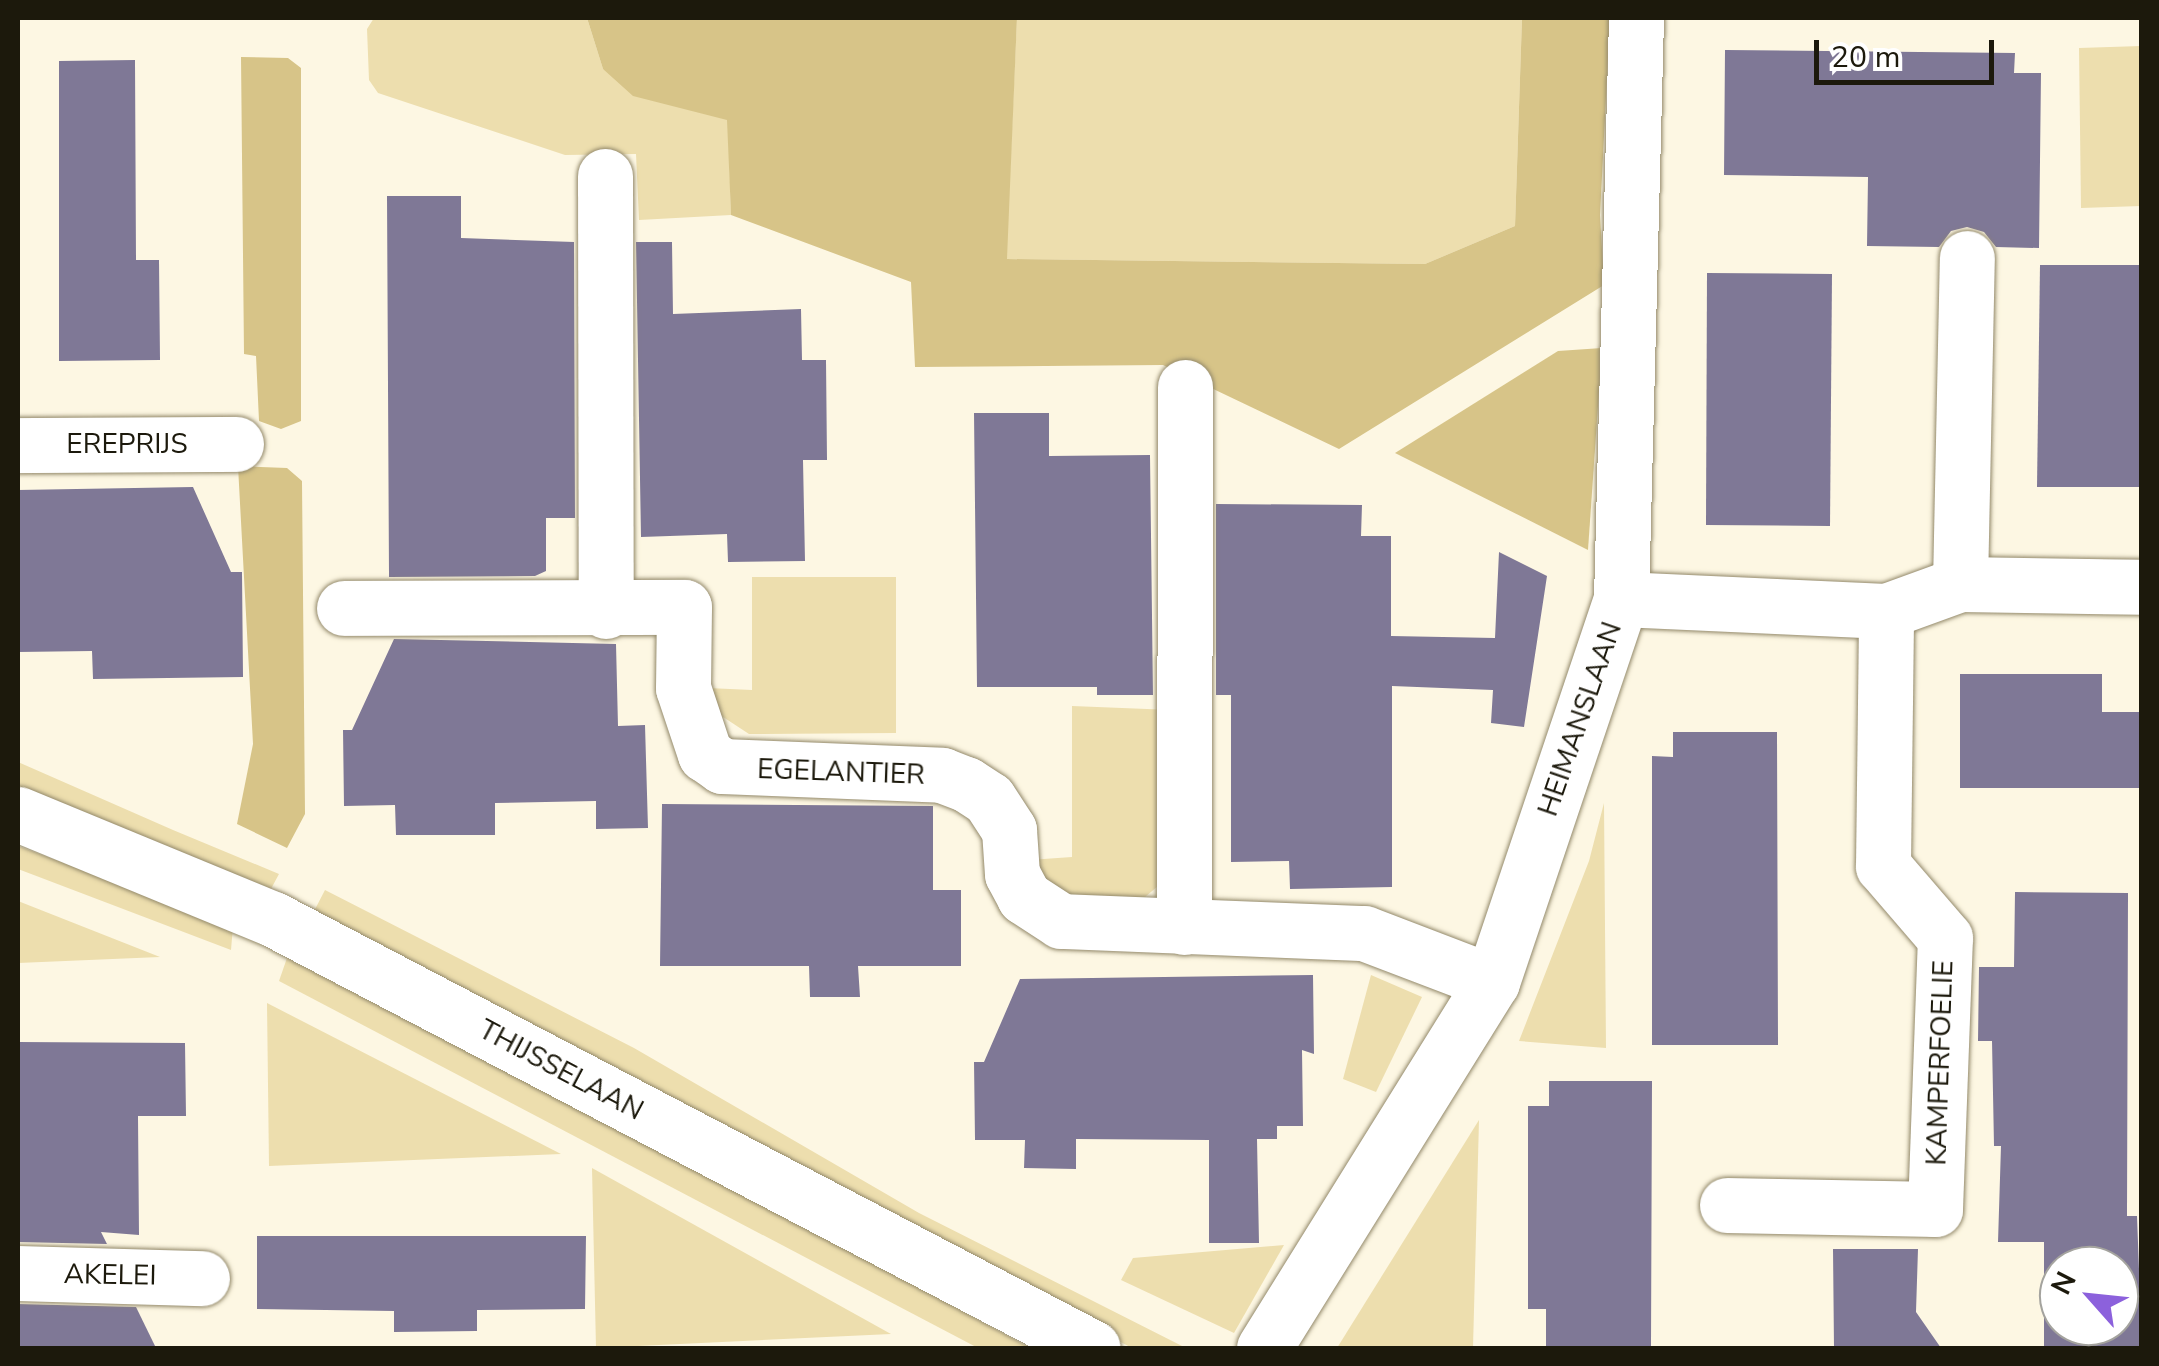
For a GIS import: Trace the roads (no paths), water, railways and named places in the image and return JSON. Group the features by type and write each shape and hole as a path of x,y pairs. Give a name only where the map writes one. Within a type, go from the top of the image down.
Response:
{"street":[{"name":"HEIMANSLAAN","path":"1264,1348 1492,982 1621,599 1636,18"},
{"path":"605,176 606,611"},
{"path":"1960,584 1966,258"},
{"path":"1184,927 1185,387"},
{"name":"EREPRIJS","path":"18,445 236,444"},
{"path":"1621,599 1886,611 1960,584 2142,586"},
{"name":"EGELANTIER","path":"344,608 606,611 684,607 683,688 705,754 722,766 942,775 989,799 1009,830 1012,874 1041,913 1061,921 1364,933 1492,982"},
{"name":"KAMPERFOELIE","path":"1727,1205 1936,1209 1945,938 1884,866 1886,611"},
{"name":"THIJSSELAAN","path":"18,814 273,919 1093,1348"},
{"name":"AKELEI","path":"18,1273 202,1278"}]}
